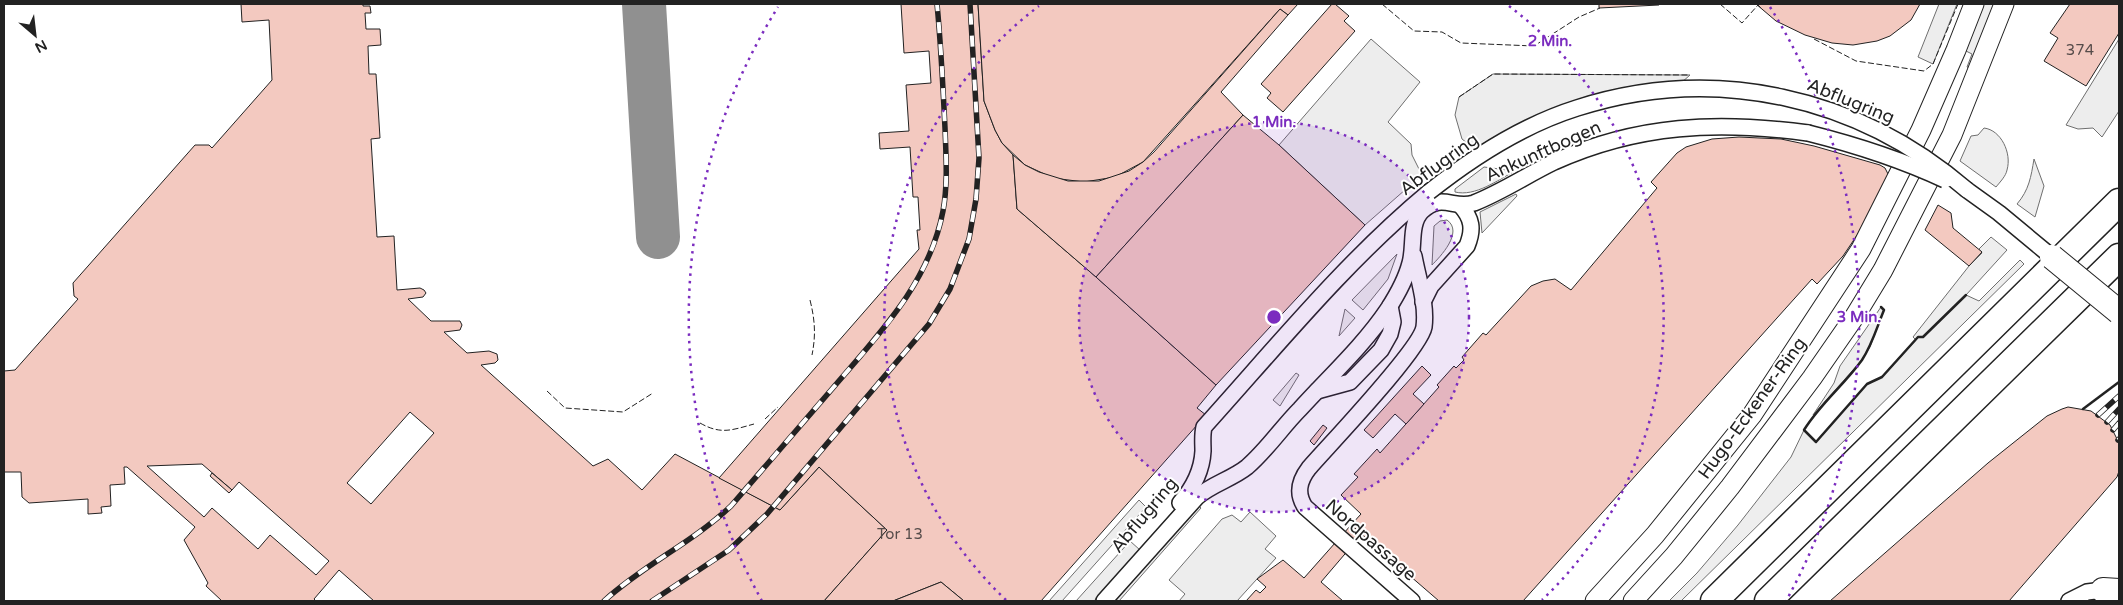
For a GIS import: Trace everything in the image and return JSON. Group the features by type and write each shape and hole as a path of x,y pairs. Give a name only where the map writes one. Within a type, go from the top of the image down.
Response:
{"highway":[{"path":"1714,601 2119,202"},
{"path":"2052,257 2119,312"},
{"path":"1768,601 2119,257"}],"street":[{"name":"Hugo-Eckener-Ring","path":"1595,601 1655,535 1752,415 1861,249 1921,130 1974,4"},
{"name":"Hugo-Eckener-Ring","path":"1633,601 1674,556 1730,487 1812,378 1855,316 1883,270 1966,103 2004,4"},
{"name":"Abflugring","path":"1094,601 1192,489 1198,475 1202,456 1204,427 1335,279 1395,221 1451,175 1480,154 1546,119 1586,105 1652,92 1701,88 1760,92 1798,99 1865,124 1942,168 1967,190"},
{"name":"Ankunftbogen","path":"1104,601 1197,497 1248,466 1367,338 1390,306 1406,276 1412,249 1413,229 1420,213 1441,201 1460,205 1474,202 1581,151 1637,134 1680,128 1720,126 1767,128 1808,133 1874,150 1914,166 1967,190 1999,213 2052,257"},
{"path":"1423,302 1431,286 1467,246 1472,232 1470,218 1460,205"},
{"path":"1412,249 1423,302"},
{"name":"Nordpassage","path":"1412,601 1305,507 1300,493 1303,476 1417,344 1424,327 1423,302"},
{"path":"2069,601 2087,592 2111,590"}],"shaded area":[{"path":"1939,4 1957,4 1933,64 1918,57"},
{"path":"1984,4 1996,4 1971,69 1967,67 1972,54 1964,50"},
{"path":"1371,39 1420,82 1388,122 1411,144 1412,155 1422,175 1365,225 1279,145"},
{"path":"2119,39 2119,111 2102,137 2093,128 2078,129 2066,125"},
{"path":"1493,74 1690,75 1681,83 1632,88 1476,150 1462,139 1455,115 1459,97"},
{"path":"1984,128 1995,133 2000,138 2004,143 2008,157 2006,172 1996,187 1960,161 1971,136 1978,135"},
{"path":"2034,159 2044,186 2035,217 2017,204 2027,188"},
{"path":"1484,167 1515,171 1478,190 1463,193 1455,192 1455,189"},
{"path":"1516,194 1517,196 1482,233 1480,212"},
{"path":"1447,220 1452,225 1452,237 1445,250 1432,265 1434,226 1440,221"},
{"path":"1991,237 2007,250 1966,295 1979,301 2020,260 2024,264 1681,601 1669,601 1697,573 1738,525 1791,457 1804,430 1816,442 1867,384 1882,377 1916,340 1913,337 1969,266 1982,253 1979,249"},
{"path":"1397,254 1388,279 1363,310 1352,300"},
{"path":"1881,307 1884,310 1870,347 1861,361 1813,415 1834,383 1840,366"},
{"path":"1345,309 1355,318 1339,336"},
{"path":"1296,373 1299,375 1280,406 1273,400"},
{"path":"1139,500 1146,507 1062,601 1049,601"},
{"path":"1195,502 1201,508 1119,601 1107,601"},
{"path":"1250,512 1276,536 1265,549 1276,558 1237,601 1179,601 1185,594 1169,580 1222,519 1232,515 1241,522"},
{"path":"1130,541 1140,550 1094,601 1076,601"}],"building":[{"path":"241,4 363,4 363,6 370,6 371,13 365,13 366,29 380,29 381,45 368,46 369,74 376,74 380,138 371,139 377,237 394,236 397,290 420,288 424,290 426,293 423,297 408,299 431,321 460,321 462,325 460,330 444,332 467,353 489,351 497,354 498,360 495,363 481,365 593,466 608,459 642,490 675,454 780,510 819,467 887,530 824,601 374,601 339,570 314,599 316,601 222,601 206,586 208,583 184,540 195,527 127,467 124,467 125,484 110,485 111,506 101,507 102,513 88,514 88,499 29,503 22,497 21,472 4,472 4,371 15,370 78,299 74,296 73,283 195,145 209,145 212,148 272,80 269,20 242,22","holes":["410,412 434,433 371,504 347,483","202,464 232,490 239,482 329,561 316,575 270,535 258,549 212,508 204,517 147,466"]},
{"path":"901,4 978,4 984,101 995,130 1002,143 1013,155 1017,209 1216,385 1197,408 1206,415 1041,601 964,601 941,582 893,601 824,601 887,530 819,467 780,510 719,478 919,249 917,230 920,230 918,197 913,197 910,147 880,149 879,133 909,131 906,85 931,83 929,51 904,53"},
{"path":"978,4 1298,4 1288,15 1280,9 1143,162 1115,177 1084,182 1053,178 1025,165 1002,143 984,101"},
{"path":"1332,4 1335,4 1349,16 1344,21 1355,31 1283,112 1267,98 1271,93 1261,84"},
{"path":"1599,4 1659,4 1659,5 1599,8"},
{"path":"1756,4 1920,4 1911,20 1890,36 1877,41 1853,45 1832,43 1805,35 1776,21"},
{"path":"2070,4 2119,4 2119,33 2086,86 2044,61 2058,38 2050,33"},
{"path":"1280,9 1288,15 1221,92 1243,115 1096,277 1017,209 1013,155 1025,165 1039,172 1068,181 1099,181 1129,171 1154,152"},
{"path":"1243,115 1279,145 1365,225 1216,385 1096,277"},
{"path":"1739,137 1781,139 1814,146 1880,165 1885,168 1890,178 1880,201 1843,256 1817,284 1812,279 1523,601 1439,601 1351,525 1361,514 1341,495 1358,477 1354,474 1377,449 1380,453 1439,387 1437,385 1454,366 1456,368 1464,360 1462,357 1483,333 1486,335 1531,286 1555,279 1571,290 1657,188 1651,182 1677,153 1686,147 1712,139"},
{"path":"1938,205 1951,213 1953,228 1982,252 1969,266 1925,230"},
{"path":"1422,366 1431,375 1413,394 1424,404 1406,424 1395,414 1373,438 1364,430"},
{"path":"2068,407 2091,411 2110,425 2119,443 2119,471 2117,477 2009,601 1830,601 1988,463 2047,416"},
{"path":"1323,425 1327,428 1314,445 1310,441"},
{"path":"212,473 232,490 229,493 210,476"},
{"path":"1351,525 1362,534 1321,582 1343,601 1246,601 1256,590 1260,593 1266,587 1257,579 1283,560 1304,578"},
{"path":"941,582 964,601 893,601"}],"taxiway":[{"path":"644,4 658,237"}],"railway":[{"path":"604,601 731,506 867,349 914,285 936,237 946,191 945,128 937,4"},
{"path":"652,601 729,550 767,514 929,324 950,289 969,239 976,199 979,158 970,4"},
{"path":"2098,415 2119,396"},
{"path":"2107,422 2119,409"},
{"path":"2113,430 2119,423"}],"fence":[{"path":"1382,4 1414,31 1442,32 1461,43 1534,46 1579,17 1600,8"},
{"path":"1720,4 1742,23 1758,5 1761,8"},
{"path":"1814,39 1856,61 1924,71 1933,64 1958,4"},
{"path":"1459,97 1493,74 1690,75"},
{"path":"810,300 814,328 812,355"},
{"path":"547,391 565,408 623,412 653,393"},
{"path":"765,419 778,407"},
{"path":"700,423 707,427 721,430 754,424"}],"wall":[{"path":"1881,307 1884,310 1866,354 1804,430 1816,442 1867,384 1882,377 1918,337 1923,337 1966,295"},
{"path":"2083,409 2119,382"}]}
